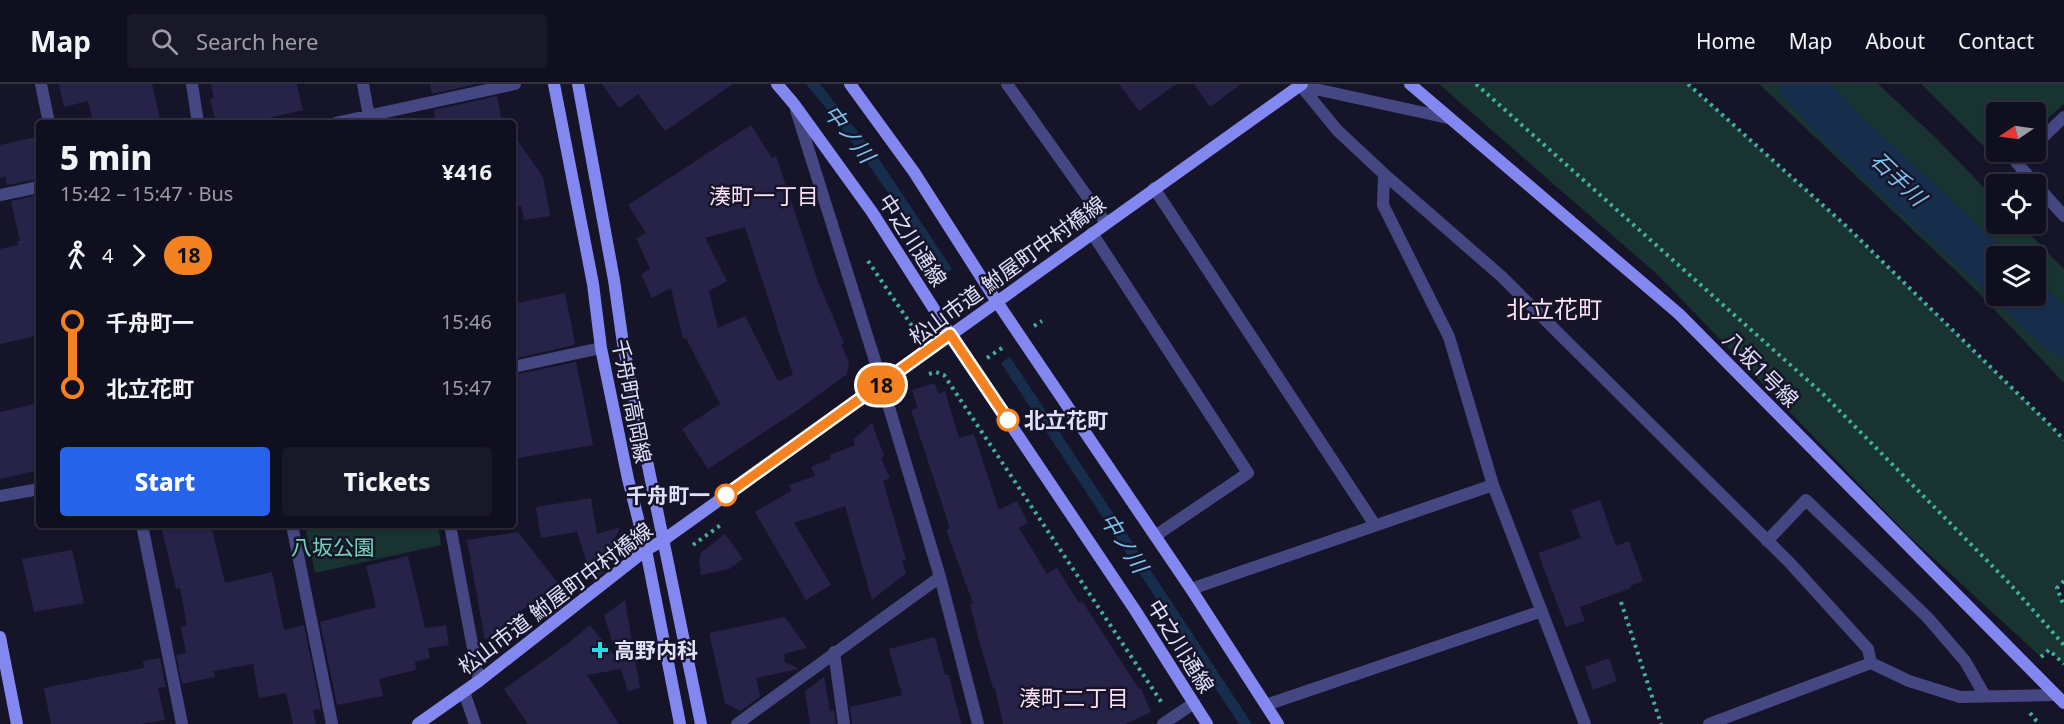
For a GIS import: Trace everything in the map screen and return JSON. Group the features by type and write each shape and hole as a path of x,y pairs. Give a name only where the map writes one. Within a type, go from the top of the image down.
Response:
{"street":[{"path":"41,84 47,120"},
{"path":"192,84 198,120"},
{"path":"363,84 369,120 515,84"},
{"name":"千舟町高岡線","path":"554,84 593,284 600,348 646,550 680,724"},
{"name":"千舟町高岡線","path":"578,84 615,280 622,344 701,724"},
{"name":"中之川通線","path":"777,84 872,212 1208,724"},
{"name":"中之川通線","path":"850,84 914,172 997,302 1191,589 1278,724"},
{"path":"1007,84 1106,223"},
{"name":"八坂1号線","path":"1410,84 1679,314 2064,704"},
{"path":"1302,85 1449,118"},
{"path":"1302,85 1337,130 1501,276 1790,563 1868,649 1871,663"},
{"name":"松山市道 鮒屋町中村橋線","path":"418,724 479,681 646,550 662,541 1154,188 1302,85"},
{"path":"794,104 940,577 978,724"},
{"path":"2046,134 2064,117"},
{"path":"2016,162 2064,216"},
{"path":"1384,174 1383,205 1449,337 1494,485 1585,724"},
{"path":"0,195 36,188"},
{"path":"1154,188 1375,525"},
{"path":"1092,233 1248,473 1155,536"},
{"path":"516,366 622,344"},
{"path":"1191,589 1494,485"},
{"path":"0,496 36,490"},
{"path":"1767,541 1806,500 1928,618 1965,661 1985,696"},
{"path":"143,528 182,724"},
{"path":"293,528 332,724"},
{"path":"451,528 479,681"},
{"path":"737,724 940,577"},
{"path":"1266,705 1542,611"},
{"path":"0,637 17,724"},
{"path":"834,652 844,724"},
{"path":"1709,724 1871,663 1909,681 1960,697 2054,695"},
{"path":"464,692 476,724"},
{"path":"1168,721 1194,703"}],"path":[{"path":"1476,84 1824,395 2010,584 2064,645"},
{"path":"1688,84 1846,226 2064,440"},
{"path":"868,261 914,329 916,334 914,339"},
{"path":"949,384 1042,321"},
{"path":"920,378 936,372 944,375 1168,721"},
{"path":"693,545 724,522"},
{"path":"2064,581 2056,588 2064,606"},
{"path":"1622,602 1661,724"}],"green space":[{"path":"1439,84 1688,84 1846,226 2064,440 2064,581 2057,588 2064,606 2064,664 2049,650 2041,657 1908,535 1659,276"},
{"path":"1759,84 1878,84 1936,138 1986,190 1986,234 2030,234 2042,246 1986,246 1986,301"},
{"path":"1921,84 2064,84 2064,104 2046,120 2046,102 1986,102 1986,148"},
{"path":"2046,251 2064,269 2064,383 1991,306 2046,306"},
{"name":"八坂公園","path":"306,528 438,528 441,545 315,573"}],"water":[{"name":"中ノ川","path":"806,84 820,84 877,156 952,269 943,275 860,154"},
{"name":"中ノ川","path":"1010,357 1252,724 1239,724 1001,363"}],"building":[{"path":"59,84 152,84 160,120 92,120 88,101 64,107"},
{"path":"211,84 297,84 303,110 260,120 215,120 210,99 214,98"},
{"path":"430,84 476,84 432,94"},
{"path":"602,84 733,84 665,131 638,94 619,108"},
{"path":"1119,84 1176,84 1139,111"},
{"path":"1194,84 1241,84 1210,107"},
{"path":"497,96 501,120 436,120 434,110"},
{"path":"751,125 772,158 776,156 817,279 844,343 841,344 849,362 847,374 795,412 708,469 682,429 720,404 686,338 683,339 671,288 652,298 641,274 650,269 636,238 646,233 628,205","holes":["745,227 793,375 778,381 745,316 718,328 709,291 727,281 705,238"]},
{"path":"36,137 36,180 7,185 5,176 0,178 0,145"},
{"path":"516,138 543,177 550,216 524,220 521,206 516,207"},
{"path":"36,196 36,336 0,344 0,249 18,245 17,241 20,241 11,201"},
{"path":"565,293 574,345 516,358 516,303"},
{"path":"576,362 593,445 516,458 516,415 518,415 516,374"},
{"path":"935,383 938,394 945,391 959,438 974,434 999,510 1017,501 1028,523 1019,528 1047,574 1057,568 1079,603 1082,601 1141,689 1151,712 1125,724 1003,724 995,688 993,688 970,604 973,603 946,530 950,528 911,410 918,408 912,390"},
{"path":"36,404 36,471 0,479 0,412"},
{"path":"872,423 884,456 881,458 890,478 883,481 906,560 902,561 906,573 872,600 845,506 794,523 831,585 806,600 755,512 791,491 789,485 815,476 811,467 831,459 830,455 855,445 853,440"},
{"path":"591,498 597,534 620,527 610,550 601,556 603,573 593,581 577,532 541,538 536,507"},
{"path":"1600,500 1616,546 1629,541 1643,581 1630,586 1631,588 1580,607 1585,621 1566,627 1538,553 1581,538 1571,510"},
{"path":"162,528 212,528 225,583 272,572 284,630 304,625 321,709 313,710 316,724 293,724 286,693 259,698 253,664 213,671 215,677 182,684 176,655 186,653 181,627 187,625 180,588 176,589"},
{"path":"518,532 557,582 485,640 467,540"},
{"path":"725,534 743,559 729,569 701,575 699,560 702,552"},
{"path":"72,550 84,603 34,612 22,559"},
{"path":"408,556 425,628 446,625 449,645 428,648 430,658 415,662 416,670 379,679 383,696 337,705 320,622 376,607 366,566"},
{"path":"625,600 640,688 628,691 621,669 587,675 619,724 528,724 504,689 590,625 618,660 604,615"},
{"path":"785,617 807,648 784,654 785,662 799,669 756,678 760,697 740,711 725,703 709,633"},
{"path":"935,637 945,675 949,675 961,724 852,724 850,707 902,695 889,649"},
{"path":"160,658 166,687 158,688 165,720 141,724 51,724 44,688 144,668 143,661"},
{"path":"1609,658 1617,681 1593,690 1585,667"},
{"path":"824,677 830,711 834,710 836,724 810,724 805,691"}],"waterway":[{"name":"石手川","path":"1801,84 1843,129 1986,263"},
{"name":"石手川","path":"2032,306 2064,335"}],"bus line":[{"name":"18","path":"726,495 950,334 1008,420"}],"place":[{"name":"北立花町","path":"1008,420"},
{"name":"千舟町一","path":"726,495"},
{"name":"高野内科","path":"600,650"}],"district":[{"name":"湊町一丁目","path":"764,195"},
{"name":"北立花町","path":"1554,308"},
{"name":"湊町二丁目","path":"1074,697"}]}
